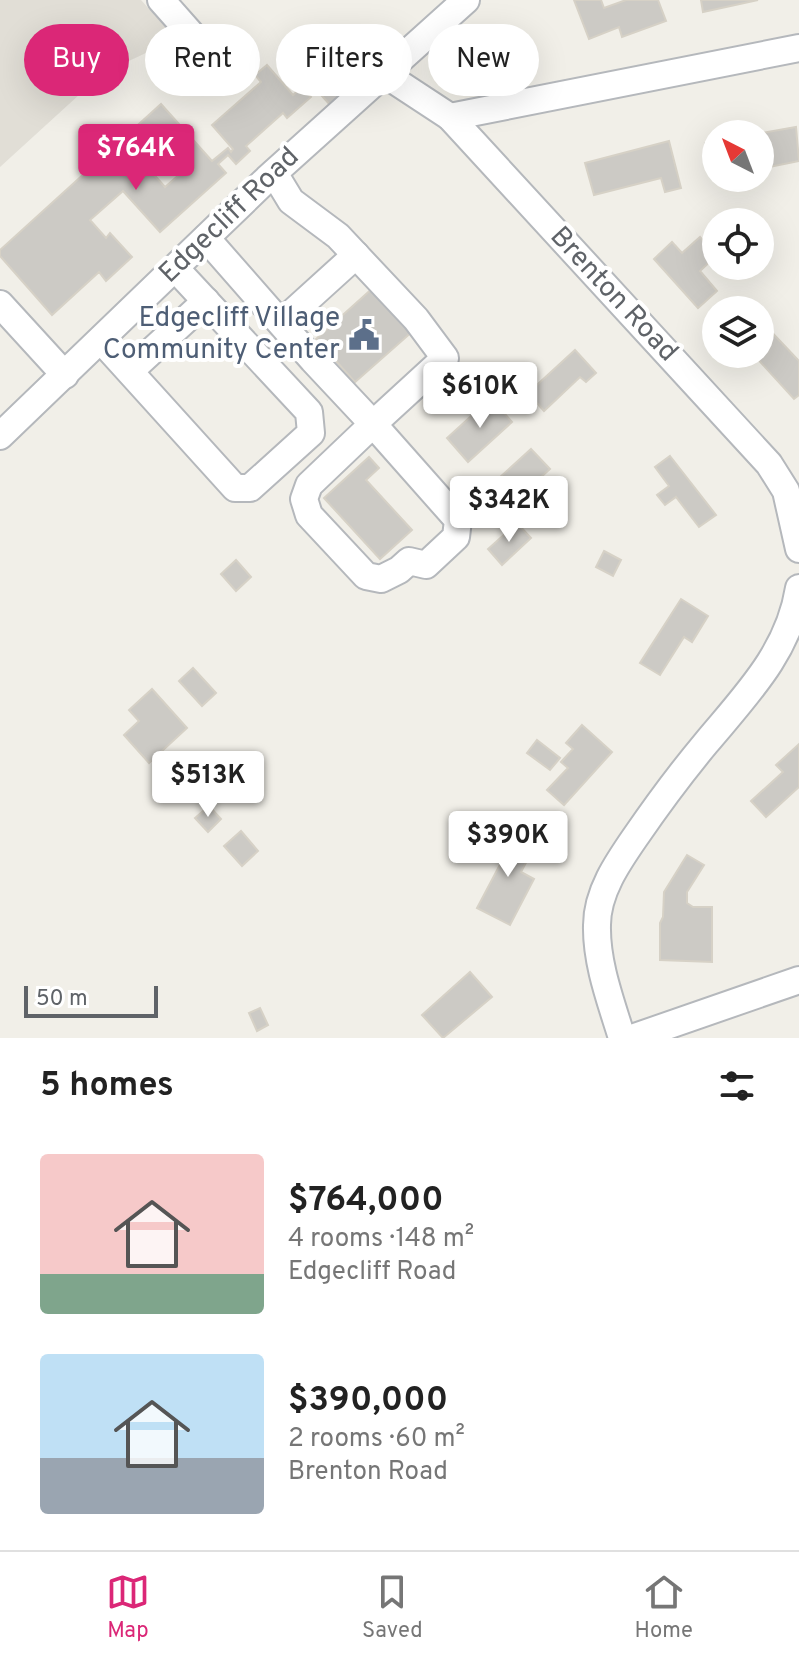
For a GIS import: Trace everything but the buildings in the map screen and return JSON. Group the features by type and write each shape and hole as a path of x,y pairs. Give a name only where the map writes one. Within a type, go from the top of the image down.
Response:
{"street":[{"path":"161,0 182,24"},
{"name":"Edgecliff Road","path":"412,47 466,0"},
{"path":"450,117 799,48"},
{"name":"Brenton Road","path":"412,92 450,117 769,464 786,491 799,549"},
{"name":"Edgecliff Road","path":"0,436 358,96"},
{"path":"206,238 281,323 373,424 458,520 456,537 426,565 409,561 381,579 366,576 309,515 304,499 309,485 373,424 445,358 416,319 338,236 291,201 274,173"},
{"path":"281,323 356,255"},
{"path":"101,340 235,488 250,488 311,433 309,412 175,268"},
{"path":"130,371 206,301"},
{"path":"0,304 65,375"},
{"path":"622,1038 599,951 597,925 605,888 623,855 667,791 764,673 787,637 799,588"},
{"path":"632,1038 799,980"}],"shaded area":[{"path":"0,0 141,0 163,24 145,24 145,53 129,61 129,24 24,24 24,96 78,96 0,167"}],"place":[{"name":"Edgecliff Village Community Center","path":"364,335"}]}
